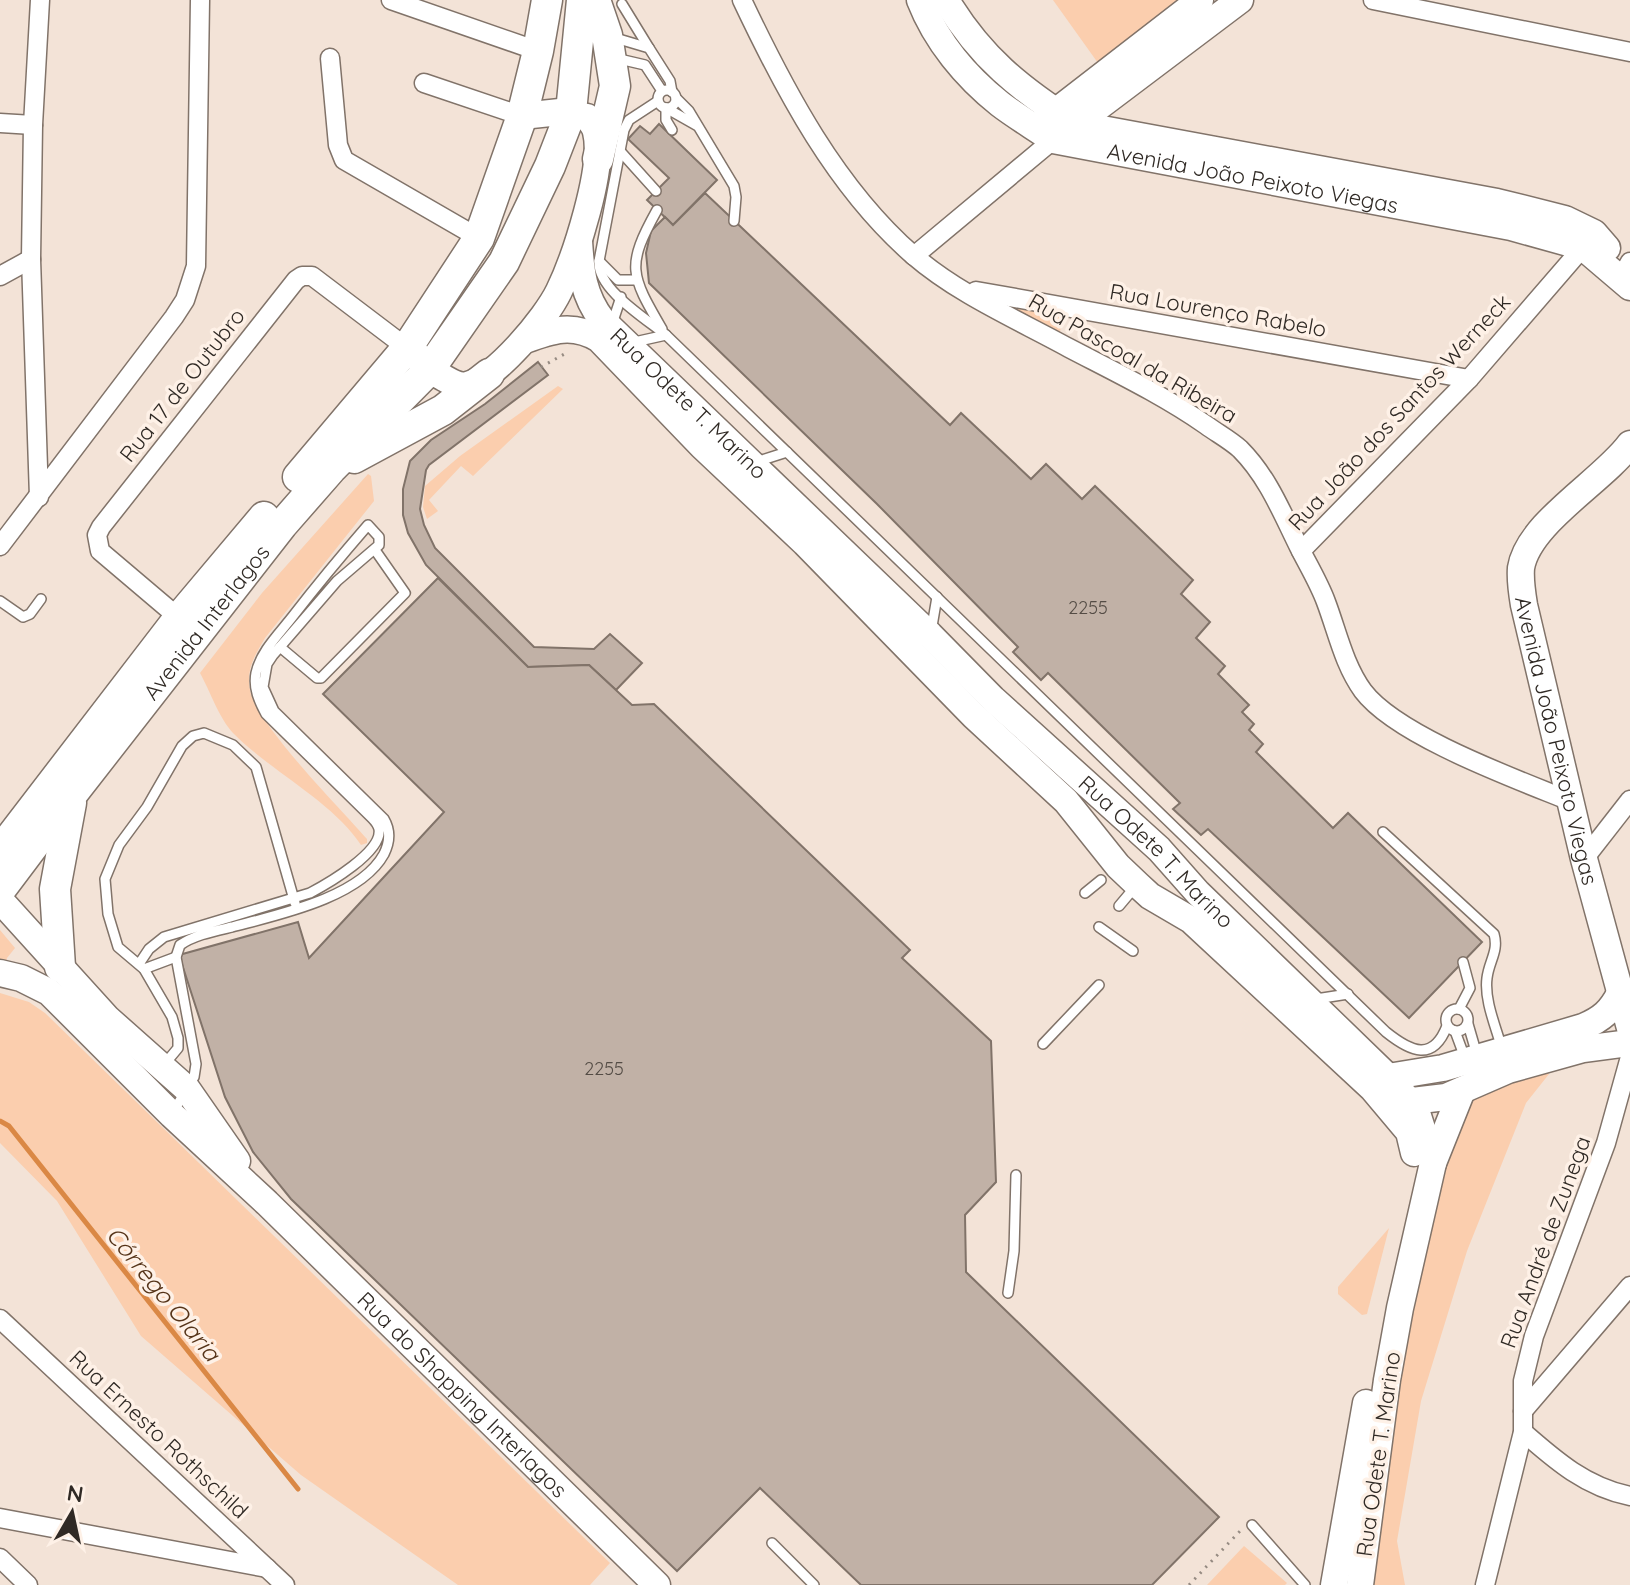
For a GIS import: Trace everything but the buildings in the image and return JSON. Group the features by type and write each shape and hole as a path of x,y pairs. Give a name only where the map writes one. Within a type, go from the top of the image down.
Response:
{"main road":[{"name":"Avenida Interlagos","path":"0,851 179,618 412,340 479,238 522,116 547,0"},
{"name":"Avenida Interlagos","path":"0,890 282,525 331,469 429,370 504,262 550,166 571,112 582,0"},
{"path":"608,2 609,46 615,86 609,155"},
{"path":"331,469 443,410 489,374"},
{"path":"60,967 55,912 56,874 73,793"}],"street":[{"path":"39,497 31,259 33,125 40,0"},
{"path":"0,546 174,317 192,283 196,266 200,0"},
{"path":"391,0 538,51"},
{"name":"Rua Pascoal da Ribeira","path":"742,0 798,106 848,185 877,220 914,256 959,288 1178,406 1238,447 1268,484 1324,598 1353,674 1376,705 1401,723 1436,741 1570,801"},
{"name":"Avenida João Peixoto Viegas","path":"920,0 929,23 950,54 1001,105 1055,126 1511,227 1589,240 1629,273"},
{"name":"Avenida João Peixoto Viegas","path":"946,0 965,32 1055,126"},
{"path":"914,256 1055,126 1200,0"},
{"path":"1055,126 1240,0"},
{"path":"1373,0 1630,52"},
{"path":"330,58 338,145 344,160 479,238"},
{"path":"412,340 417,356 429,370 459,385 467,385 489,374 525,340 558,294 609,155 587,117 571,112 522,116 424,83"},
{"path":"0,123 33,125"},
{"name":"Rua João dos Santos Werneck","path":"1301,551 1469,379 1589,240"},
{"name":"Rua Odete T. Marino","path":"579,241 582,284 594,308 618,336 993,699 1156,848 1307,1001 1424,1128 1433,1163 1387,1380 1360,1585"},
{"path":"0,276 31,259"},
{"name":"Rua 17 de Outubro","path":"179,618 100,551 97,535 296,280 302,276 312,276 412,340"},
{"name":"Rua Lourenço Rabelo","path":"959,288 1469,379"},
{"path":"1060,343 1066,308"},
{"name":"Rua Odete T. Marino","path":"525,340 564,328 589,333 599,339 702,446 805,543 974,716 1066,801 1099,843 1110,873 1138,885 1150,896 1191,920 1389,1093 1409,1132 1415,1155 1414,1175 1372,1365 1334,1585"},
{"name":"Avenida João Peixoto Viegas","path":"1630,444 1545,527 1528,549 1521,567 1524,605 1570,801 1630,1028"},
{"path":"1584,859 1630,800"},
{"path":"1099,843 1116,838 1122,817"},
{"path":"1110,873 1127,851 1139,843 1156,848 1162,865 1157,874 1138,885"},
{"name":"Rua do Shopping Interlagos","path":"0,900 107,1018 187,1089 267,1203"},
{"name":"Rua do Shopping Interlagos","path":"0,973 21,978 49,992 657,1585"},
{"path":"1433,1163 1484,1070 1597,1021 1612,1009 1620,993"},
{"path":"1389,1093 1443,1068 1484,1070 1583,1049 1630,1043"},
{"name":"Rua André de Zunega","path":"1485,1585 1523,1432 1523,1381 1534,1336 1606,1143 1630,1057"},
{"path":"1523,1411 1630,1286"},
{"name":"Rua Ernesto Rothschild","path":"0,1319 285,1585"},
{"path":"1523,1432 1587,1482 1630,1496"},
{"path":"0,1518 267,1568"},
{"path":"0,1558 28,1585"}],"lane":[{"path":"608,2 649,48 670,81 666,120 672,130"},
{"path":"609,46 649,48"},
{"path":"609,46 645,65 667,98 689,111 734,186 734,221"},
{"path":"667,98 629,120 609,155 600,276 666,335 1386,1032 1412,1049 1433,1048 1451,1028"},
{"path":"609,155 656,191"},
{"path":"657,210 635,255 636,280 666,335"},
{"path":"599,261 618,280 636,280"},
{"path":"621,297 617,315 618,336 666,335"},
{"path":"751,463 787,452"},
{"path":"141,966 149,949 164,937 295,904 329,884 358,861 378,835 379,820 285,735 266,714 255,687 261,660 268,647 316,584 368,525 376,531 380,541 375,550 337,581 280,647 267,664 263,687 267,699 284,722 389,830 389,842 375,866 348,888 183,942 178,948 176,957 196,1064 194,1077 172,1115"},
{"path":"355,539 359,552 366,558"},
{"path":"280,647 317,678 321,678 376,624 405,593 375,550"},
{"path":"930,635 937,597"},
{"path":"0,601 23,617 30,614 41,599"},
{"path":"146,1088 178,1048 178,1038 172,1017 141,966 118,947 106,900 106,871 182,746 193,736 204,733 233,745 256,767 295,904"},
{"path":"1383,832 1494,934 1497,944 1486,989 1484,1070"},
{"path":"1085,893 1110,873"},
{"path":"1119,906 1138,885"},
{"path":"1099,927 1133,951"},
{"path":"141,966 176,957"},
{"path":"1463,962 1470,988 1459,1009 1448,1013 1451,1028 1484,1070"},
{"path":"1043,1044 1099,985"},
{"path":"1307,1001 1348,994"},
{"path":"1459,1009 1467,1014 1484,1070"},
{"path":"1451,1028 1460,1031 1468,1024"},
{"path":"1008,1293 1014,1251 1016,1175"},
{"path":"1251,1523 1305,1585"},
{"path":"772,1543 814,1585"}],"path":[{"path":"1189,1585 1251,1523"}],"shaded area":[{"path":"1053,0 1183,0 1098,63"},
{"path":"999,304 1064,314 1059,336"},
{"path":"558,386 563,389 473,476 461,466 429,500 438,511 427,519 423,507 425,486 460,456"},
{"path":"368,474 371,476 374,501 265,638 252,662 249,675 250,690 267,723 367,839 367,843 361,845 318,800 233,733 200,673 262,593"},
{"path":"0,930 15,948 4,968 0,967"},
{"path":"0,993 29,1002 45,1013 610,1563 590,1585 458,1585 301,1475 141,1336 57,1201 0,1143"},
{"path":"1545,1071 1549,1074 1526,1103 1467,1251 1421,1401 1397,1541 1405,1585 1368,1585 1413,1289 1456,1124 1471,1095"},
{"path":"1389,1228 1367,1314 1362,1315 1338,1294 1338,1287"},
{"path":"1244,1546 1287,1583 1207,1585"}],"waterway":[{"name":"Córrego Olaria","path":"0,1121 9,1126 298,1489"}]}
